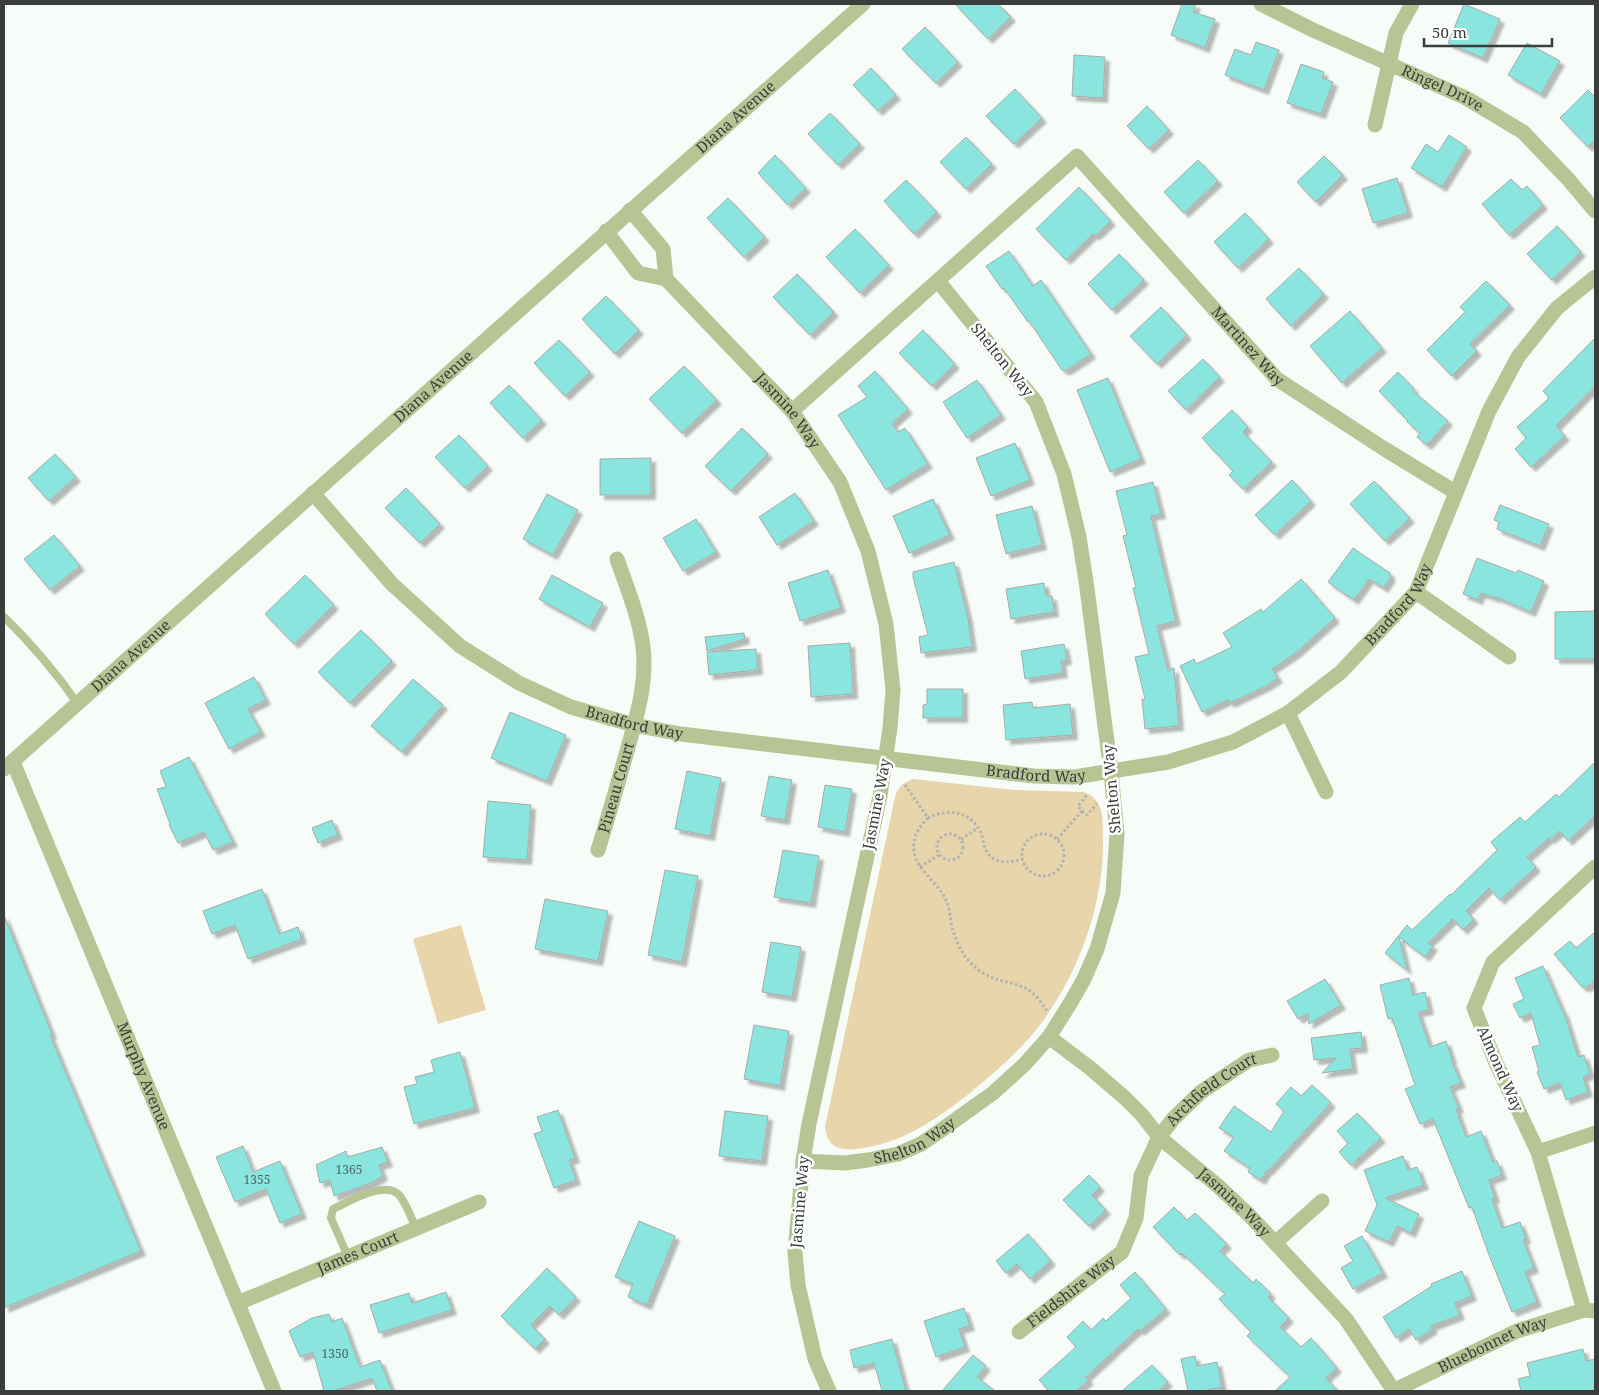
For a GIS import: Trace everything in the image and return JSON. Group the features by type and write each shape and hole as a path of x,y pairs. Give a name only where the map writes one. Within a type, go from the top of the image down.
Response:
{"street":[{"name":"Diana Avenue","path":"8,765 863,4"},
{"name":"Ringel Drive","path":"1261,4 1313,30 1466,98 1523,132 1568,179 1595,211"},
{"path":"1376,124 1396,33 1412,4"},
{"name":"Martinez Way","path":"938,281 1076,156 1277,379 1455,492"},
{"path":"606,231 638,273 666,279 663,249 630,210"},
{"name":"Bradford Way","path":"313,493 392,584 460,646 519,683 571,707 634,725 681,734 886,759 1034,776 1074,777 1111,772 1168,762 1232,742 1288,713 1341,672 1416,592 1489,411 1518,357 1557,308 1595,277"},
{"name":"Jasmine Way","path":"666,279 792,411 840,482 868,551 886,624 893,690 886,759 880,796 809,1124 803,1161 795,1252 798,1285 815,1359 829,1391"},
{"path":"792,411 938,281"},
{"name":"Shelton Way","path":"803,1161 826,1163 868,1160 898,1154 920,1144 965,1115 1024,1065 1049,1037 1084,979 1097,949 1110,902 1116,864 1117,834 1111,772 1086,581 1079,537 1064,474 1036,402 938,281"},
{"name":"Pineau Court","path":"598,850 644,684 643,648 638,618 617,560"},
{"path":"1416,592 1509,657"},
{"path":"1288,713 1326,792"},
{"name":"Murphy Avenue","path":"8,765 274,1391"},
{"name":"Almond Way","path":"1590,1310 1538,1152 1496,1063 1474,1008 1493,962 1595,867"},
{"name":"Jasmine Way","path":"1049,1037 1126,1098 1159,1137 1218,1186 1275,1243 1346,1318 1393,1391"},
{"name":"Archfield Court","path":"1159,1137 1174,1118 1202,1092 1248,1060 1272,1055"},
{"path":"1538,1152 1595,1133"},
{"name":"Fieldshire Way","path":"1019,1332 1122,1252 1136,1218 1141,1176 1159,1137"},
{"path":"1275,1243 1322,1201"},
{"name":"James Court","path":"238,1303 478,1202"},
{"name":"Bluebonnet Way","path":"1393,1391 1517,1331 1590,1310"}],"lane":[{"path":"4,617 32,644 78,704"},
{"path":"348,1257 331,1218 333,1209 371,1192 389,1189 399,1194 416,1228"}],"path":[{"path":"905,785 928,818"},
{"path":"1087,796 1078,806 1087,815 1096,804"},
{"path":"1057,840 1082,810"},
{"path":"1022,859 1004,862 992,857 985,848 978,828 962,814 952,812 941,813 928,818 917,832 913,843 915,859 935,882 946,899 955,937 966,957 974,966 994,979 1023,987 1031,992 1049,1012"},
{"path":"961,839 978,828"},
{"path":"1045,834 1057,840 1062,846 1064,853 1064,860 1057,872 1044,877 1031,874 1026,869 1022,859 1022,849 1031,838 1045,834"},
{"path":"954,835 961,839 963,850 956,859 949,861 939,855 937,847 942,837 954,835"},
{"path":"920,866 939,855"}],"shaded area":[{"path":"913,779 1015,790 1084,792 1091,796 1100,807 1103,821 1102,867 1099,891 1094,914 1068,981 1043,1021 1018,1050 970,1093 917,1129 888,1142 856,1149 844,1149 831,1143 825,1127 895,797 901,785"},
{"path":"461,925 486,1010 438,1024 413,939"}],"building":[{"path":"955,4 998,4 1011,17 988,39"},
{"path":"1182,4 1196,4 1193,12 1215,19 1205,48 1171,35"},
{"path":"1464,4 1500,19 1483,58 1448,43"},
{"path":"925,27 958,62 936,83 902,49"},
{"path":"1256,42 1279,50 1264,90 1225,75 1235,49 1251,55"},
{"path":"1527,43 1560,61 1541,94 1508,75"},
{"path":"1074,55 1105,57 1103,98 1072,96"},
{"path":"1301,64 1324,72 1322,78 1333,82 1321,114 1287,103"},
{"path":"871,68 896,95 878,111 853,85"},
{"path":"1015,89 1042,118 1014,144 986,116"},
{"path":"1588,90 1595,97 1595,140 1588,147 1560,118"},
{"path":"1147,106 1169,130 1149,149 1127,126"},
{"path":"830,113 860,144 838,165 808,134"},
{"path":"1449,135 1467,147 1442,187 1411,168 1426,144 1438,152"},
{"path":"966,137 992,164 966,189 940,162"},
{"path":"775,155 806,188 788,205 758,173"},
{"path":"1324,156 1343,175 1316,202 1297,182"},
{"path":"1198,160 1218,181 1184,213 1164,192"},
{"path":"1397,178 1408,213 1373,223 1362,189"},
{"path":"1511,179 1522,190 1527,186 1543,205 1509,235 1482,204"},
{"path":"906,180 937,212 914,234 884,201"},
{"path":"1079,187 1111,221 1095,236 1093,234 1066,260 1036,229"},
{"path":"728,198 765,237 744,257 707,218"},
{"path":"1245,213 1269,239 1238,268 1214,242"},
{"path":"1557,226 1581,252 1552,280 1527,254"},
{"path":"855,229 889,265 860,293 826,257"},
{"path":"1009,251 1033,286 1041,280 1091,354 1067,370 1062,370 1029,321 1004,288 1002,289 986,266"},
{"path":"1119,254 1144,280 1112,310 1088,284"},
{"path":"1299,268 1324,294 1291,326 1266,299"},
{"path":"797,274 834,312 810,335 773,297"},
{"path":"1486,281 1510,305 1470,344 1477,351 1452,376 1427,350 1465,312 1460,307"},
{"path":"606,296 639,330 615,354 582,319"},
{"path":"1161,307 1187,335 1157,364 1130,336"},
{"path":"1350,311 1382,348 1342,383 1310,346"},
{"path":"923,330 955,364 932,386 899,353"},
{"path":"1595,338 1595,386 1556,426 1565,436 1531,467 1515,449 1526,438 1517,427 1549,398 1543,391"},
{"path":"559,340 590,372 565,396 534,363"},
{"path":"1203,359 1220,377 1186,410 1168,391"},
{"path":"684,366 717,400 682,433 649,399"},
{"path":"875,371 908,409 892,424 898,432 905,428 928,464 886,490 838,415 867,397 858,386"},
{"path":"1398,372 1414,389 1413,391 1448,421 1427,445 1417,437 1420,433 1407,422 1379,391"},
{"path":"1108,378 1141,459 1110,472 1077,390"},
{"path":"977,380 1001,415 967,438 943,402"},
{"path":"509,385 542,420 523,438 490,403"},
{"path":"1232,410 1248,427 1243,432 1272,462 1243,489 1229,475 1233,471 1202,438"},
{"path":"742,428 768,454 731,491 705,466"},
{"path":"459,435 488,466 465,488 435,457"},
{"path":"1015,443 1030,480 991,496 976,458"},
{"path":"55,454 76,477 49,501 28,478"},
{"path":"651,458 651,495 600,495 600,459"},
{"path":"1292,480 1311,501 1275,535 1255,515"},
{"path":"1374,481 1410,518 1385,541 1350,504"},
{"path":"1153,482 1161,514 1151,516 1176,621 1157,626 1168,671 1174,668 1179,726 1145,729 1142,699 1145,699 1135,657 1149,654 1133,588 1136,588 1123,536 1127,535 1116,491"},
{"path":"406,488 440,524 420,543 385,508"},
{"path":"795,493 814,521 777,545 759,517"},
{"path":"547,494 578,510 553,555 523,539"},
{"path":"933,499 950,535 909,553 893,516"},
{"path":"1500,505 1549,524 1540,546 1497,529 1499,522 1494,520"},
{"path":"1032,506 1042,545 1006,554 996,515"},
{"path":"696,519 716,552 683,571 663,538"},
{"path":"54,535 80,566 50,590 24,559"},
{"path":"1353,548 1390,573 1390,578 1384,588 1369,579 1354,600 1328,582"},
{"path":"1477,558 1516,573 1518,570 1544,581 1531,612 1496,597 1481,593 1478,600 1463,594"},
{"path":"954,562 968,618 972,647 921,653 919,637 928,635 913,572"},
{"path":"828,570 841,608 800,621 788,583"},
{"path":"305,575 334,605 294,644 265,614"},
{"path":"552,575 603,603 590,627 539,599"},
{"path":"1301,579 1335,618 1297,652 1272,669 1278,678 1266,686 1230,703 1228,700 1202,712 1180,666 1194,659 1196,664 1232,647 1223,633 1261,609 1263,612"},
{"path":"1044,583 1046,596 1052,596 1054,612 1011,619 1006,589"},
{"path":"1595,611 1595,659 1555,659 1555,612"},
{"path":"361,630 392,661 350,703 318,672"},
{"path":"744,633 745,639 707,651 705,637"},
{"path":"850,643 853,694 811,697 808,646"},
{"path":"1064,644 1067,660 1061,661 1063,673 1025,679 1021,651"},
{"path":"756,649 758,670 709,675 707,652"},
{"path":"254,677 266,700 248,709 261,732 229,749 205,703"},
{"path":"413,679 443,705 402,752 371,726"},
{"path":"927,689 963,689 963,718 923,718 923,705 927,704"},
{"path":"1032,702 1033,708 1070,704 1073,735 1006,740 1003,705"},
{"path":"510,712 566,735 547,781 491,758"},
{"path":"189,757 233,842 213,850 204,832 178,843 169,825 157,789 166,787 160,771"},
{"path":"1595,762 1595,816 1568,841 1560,831 1551,839 1549,838 1527,857 1536,867 1500,900 1489,888 1466,911 1474,919 1463,930 1453,919 1428,943 1433,946 1425,957 1399,937 1407,970 1385,953 1407,925 1412,930 1497,850 1491,842 1520,817 1525,822 1556,794 1559,797"},
{"path":"687,771 721,778 710,836 675,829"},
{"path":"769,776 792,780 785,820 761,816"},
{"path":"825,785 852,789 845,832 818,827"},
{"path":"488,801 531,805 527,860 483,857"},
{"path":"332,820 338,835 318,843 312,828"},
{"path":"783,850 819,856 811,903 774,897"},
{"path":"665,870 698,876 682,962 648,955"},
{"path":"262,889 279,934 298,927 302,939 248,959 235,925 212,934 203,911"},
{"path":"545,899 608,911 598,961 535,949"},
{"path":"4,915 52,1034 50,1035 141,1251 4,1308"},
{"path":"1595,932 1595,981 1587,987 1582,987 1554,954 1570,941 1576,948"},
{"path":"771,942 801,947 792,997 762,992"},
{"path":"1543,966 1564,1012 1578,1057 1584,1055 1590,1074 1583,1077 1588,1092 1566,1100 1560,1083 1544,1089 1537,1072 1539,1071 1532,1047 1540,1045 1531,1013 1520,1018 1513,1004 1524,999 1515,978"},
{"path":"1409,978 1413,995 1425,992 1429,1010 1418,1012 1430,1047 1446,1041 1461,1083 1450,1087 1459,1108 1456,1109 1466,1137 1481,1131 1493,1162 1497,1161 1502,1175 1489,1180 1495,1198 1492,1199 1502,1228 1520,1222 1526,1239 1523,1240 1534,1268 1525,1272 1537,1302 1512,1312 1472,1207 1469,1208 1433,1119 1420,1124 1405,1089 1415,1085 1392,1018 1388,1019 1380,985"},
{"path":"1325,979 1341,1005 1309,1024 1308,1013 1298,1019 1287,1001"},
{"path":"754,1025 789,1031 780,1086 744,1079"},
{"path":"1361,1032 1363,1048 1350,1049 1353,1069 1322,1073 1336,1058 1314,1060 1311,1038"},
{"path":"460,1052 475,1108 414,1124 404,1087 417,1084 415,1077 434,1072 431,1060"},
{"path":"1312,1085 1331,1103 1267,1170 1261,1180 1248,1172 1250,1168 1224,1151 1234,1137 1219,1128 1234,1106 1271,1132 1284,1111 1276,1104 1291,1087 1301,1096"},
{"path":"558,1110 575,1158 569,1160 576,1180 554,1188 534,1134 542,1131 537,1117"},
{"path":"725,1111 768,1116 762,1161 719,1156"},
{"path":"1357,1113 1381,1138 1351,1165 1339,1152 1348,1143 1337,1131"},
{"path":"243,1146 253,1172 280,1161 302,1214 280,1223 266,1189 235,1202 216,1157"},
{"path":"382,1147 388,1162 379,1165 383,1176 371,1183 334,1196 330,1180 320,1183 316,1165 346,1151 348,1157"},
{"path":"1403,1156 1408,1170 1417,1167 1424,1185 1385,1198 1419,1214 1411,1233 1397,1226 1389,1242 1365,1231 1377,1205 1364,1170"},
{"path":"1089,1175 1100,1187 1092,1195 1106,1210 1089,1226 1063,1200"},
{"path":"1174,1207 1187,1220 1195,1213 1227,1244 1220,1251 1253,1283 1256,1279 1271,1294 1268,1297 1289,1318 1280,1327 1301,1347 1311,1338 1337,1368 1326,1378 1338,1391 1275,1391 1290,1377 1247,1336 1251,1332 1219,1299 1225,1294 1182,1253 1180,1255 1153,1227"},
{"path":"639,1221 675,1236 647,1305 628,1297 633,1284 615,1277"},
{"path":"1028,1234 1051,1261 1030,1279 1017,1264 1006,1273 996,1261"},
{"path":"1362,1236 1383,1273 1353,1289 1341,1268 1353,1261 1344,1246"},
{"path":"547,1268 576,1297 559,1315 550,1306 531,1325 545,1339 535,1349 501,1316"},
{"path":"1462,1271 1472,1296 1455,1303 1460,1315 1431,1326 1433,1329 1416,1340 1409,1329 1396,1338 1383,1317 1432,1286 1431,1284"},
{"path":"1135,1272 1166,1309 1140,1331 1138,1329 1086,1377 1089,1380 1076,1391 1049,1391 1039,1380 1076,1347 1067,1337 1083,1321 1091,1330 1103,1318 1106,1321 1131,1298 1120,1285"},
{"path":"446,1292 452,1310 379,1333 370,1305 409,1293 412,1303"},
{"path":"964,1308 970,1326 959,1329 965,1347 936,1357 924,1321"},
{"path":"329,1314 332,1322 342,1318 360,1367 380,1360 392,1391 377,1391 372,1378 333,1391 324,1391 313,1352 300,1357 289,1331 312,1318"},
{"path":"892,1339 906,1391 882,1391 874,1363 854,1368 850,1350"},
{"path":"1583,1349 1586,1361 1595,1359 1595,1391 1521,1391 1518,1379 1530,1376 1527,1363"},
{"path":"973,1355 986,1366 977,1377 995,1391 942,1391"},
{"path":"1195,1356 1197,1366 1217,1362 1222,1387 1202,1391 1188,1391 1181,1359"},
{"path":"1152,1365 1168,1382 1158,1391 1122,1391"}]}
